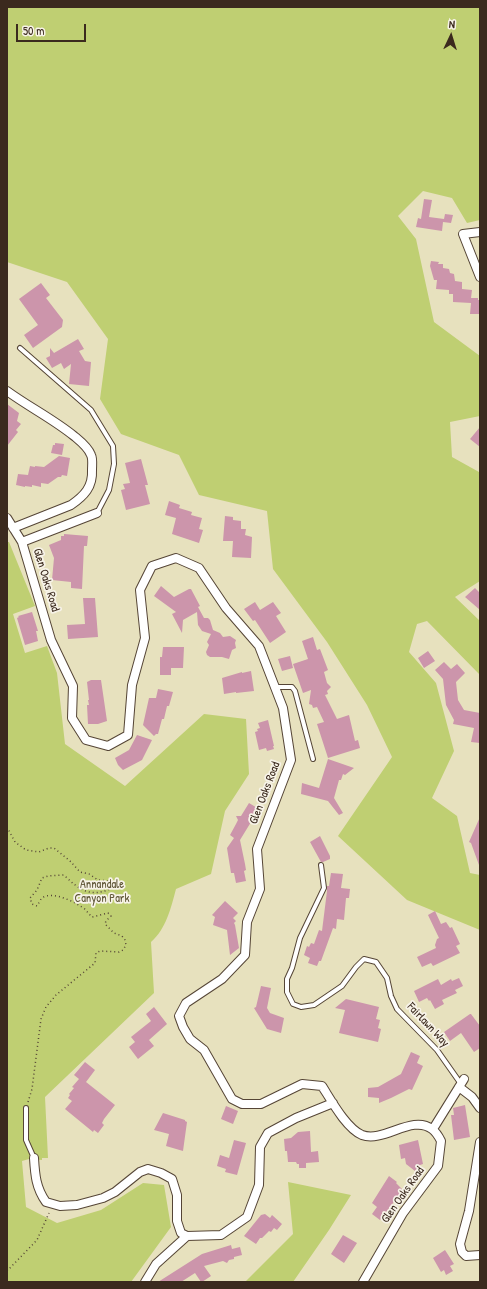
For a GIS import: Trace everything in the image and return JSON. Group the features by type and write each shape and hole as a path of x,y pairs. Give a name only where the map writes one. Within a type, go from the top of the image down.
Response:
{"street":[{"path":"480,232 463,234 480,277"},
{"path":"7,391 59,424 78,440 86,447 91,455 92,464 91,483 87,492 70,505 13,528"},
{"path":"22,542 97,513"},
{"name":"Glen Oaks Road","path":"7,518 22,542 51,640 73,686 72,718 86,740 108,746 128,735 132,685 145,638 140,590 152,566 176,558 200,568 226,608 259,646 283,708 291,760 257,849 260,889 247,922 245,955 222,979 186,1003 179,1016 182,1027 190,1038 204,1050 232,1099 242,1104 261,1104 302,1084 322,1086 351,1128 362,1135 378,1136 401,1128 422,1124 433,1129 441,1141 438,1166 403,1213 363,1282"},
{"path":"433,1129 462,1083 480,1108"},
{"path":"32,1155 36,1181 40,1194 46,1202 60,1206 77,1205 103,1198 115,1192 140,1172 148,1169 160,1172 172,1179 177,1194 177,1221 181,1233 187,1236 221,1235 247,1217 259,1185 260,1147 268,1133 296,1118 333,1104"},
{"path":"480,1142 469,1211 460,1244 462,1252 466,1256 480,1255"},
{"path":"145,1282 156,1264 187,1236"}],"lane":[{"path":"20,348 91,410 113,446 114,464 109,490 97,513"},
{"path":"275,687 292,687 295,691 313,759"},
{"name":"Fairlawn Way","path":"321,866 324,888 300,938 292,968 287,979 287,992 293,1004 301,1007 314,1005 342,986 364,958 376,962 386,978 391,996 397,1009 438,1050 462,1083"},
{"path":"26,1108 26,1140 32,1155"}],"path":[{"path":"7,826 15,842 26,850 39,852 49,848 54,848 73,863 80,872 89,874 98,880 108,881 112,885 110,889 92,893 75,886 64,875 48,876 42,878 37,890 31,895 30,898 32,904 37,906 43,898 49,896 59,897 75,903 92,917 108,913 111,916 105,924 112,932 122,936 126,945 123,950 119,952 100,951 96,953 95,963 56,995 46,1007 41,1019 32,1089 26,1108"},
{"path":"7,1271 37,1240 53,1204"}],"green space":[{"path":"7,7 480,7 480,220 467,223 452,198 423,191 398,216 416,239 434,322 480,356 480,416 450,422 452,457 480,474 480,581 455,597 480,621 480,675 427,621 417,624 409,652 436,683 454,751 432,798 457,816 470,873 480,875 480,930 407,900 338,836 392,757 367,705 327,642 273,569 267,511 199,495 179,455 121,434 100,399 108,339 67,282 7,262"},
{"name":"Annandale Canyon Park","path":"7,542 9,542 35,606 13,614 25,653 47,646 57,673 65,744 125,786 204,714 246,719 249,774 225,811 211,874 176,889 170,911 164,925 161,931 151,942 154,993 45,1097 48,1158 42,1158 42,1160 29,1159 22,1161 26,1207 57,1223 101,1210 143,1183 164,1185 171,1227 131,1282 7,1282"},
{"path":"288,1182 351,1195 293,1282 245,1282 293,1234"}],"building":[{"path":"424,199 432,200 429,217 444,219 445,214 453,215 451,223 443,222 442,231 416,227 418,218 421,219"},
{"path":"431,261 439,262 438,264 443,264 443,268 449,269 450,273 454,274 455,281 462,282 462,289 472,290 471,298 478,298 478,300 480,300 480,314 470,314 471,303 453,302 453,294 449,294 449,290 436,289 437,280 434,280 430,266"},
{"path":"41,283 50,295 46,298 63,320 62,327 33,348 24,335 38,325 19,299"},
{"path":"78,339 84,349 79,351 85,361 91,362 89,386 69,384 71,364 64,369 61,363 52,368 46,358 50,356 50,348 54,353"},
{"path":"7,404 19,413 17,421 21,424 16,430 18,432 7,446"},
{"path":"480,427 480,447 470,439"},
{"path":"55,443 64,444 62,455 51,453"},
{"path":"59,456 70,458 67,476 62,475 48,484 41,483 41,487 32,485 32,487 25,487 16,485 18,474 28,475 30,466 44,467"},
{"path":"141,459 148,485 145,485 150,504 126,510 121,490 125,489 123,484 130,483 125,463"},
{"path":"169,501 180,505 179,508 192,512 191,515 202,518 199,529 203,530 199,543 172,534 176,518 165,515"},
{"path":"225,516 233,517 233,520 241,521 241,529 246,529 245,535 252,537 251,558 232,557 233,541 223,541"},
{"path":"64,534 88,536 87,546 84,546 82,589 71,588 71,582 52,580 54,558 49,545 61,540 61,536 64,536"},
{"path":"161,586 174,597 191,589 200,606 198,607 204,618 208,618 210,620 213,630 220,633 223,637 230,636 236,640 236,648 232,650 229,659 222,657 210,657 207,655 206,652 209,645 207,642 211,634 202,631 198,625 197,612 183,620 182,633 172,614 176,612 154,596"},
{"path":"475,588 480,593 480,610 465,597"},
{"path":"83,598 95,598 98,637 68,639 67,625 85,624"},
{"path":"255,602 260,610 273,602 281,613 276,616 286,632 270,643 255,620 253,621 244,609"},
{"path":"32,612 38,631 36,631 38,641 25,645 17,618 19,617 18,616"},
{"path":"313,637 317,650 320,649 328,670 324,672 327,683 331,687 327,691 328,694 325,695 337,719 349,715 355,741 358,740 360,748 328,758 317,724 324,722 317,707 313,708 312,705 309,704 311,690 303,693 293,664 308,659 302,641"},
{"path":"163,647 184,647 183,668 171,668 171,675 160,675 160,657 162,657"},
{"path":"428,651 435,661 424,668 418,658"},
{"path":"290,656 293,668 282,671 278,659"},
{"path":"444,662 451,669 457,664 465,673 456,682 458,700 464,710 480,713 480,743 471,742 474,728 453,724 454,720 446,705 443,679 435,670"},
{"path":"251,671 254,691 224,694 222,678"},
{"path":"91,680 101,680 107,721 98,724 88,724 87,705 89,705 89,700 87,682"},
{"path":"158,689 173,692 169,706 167,706 164,719 162,719 158,734 154,736 143,725 149,698 156,698"},
{"path":"268,720 274,749 267,751 266,748 259,750 255,732 260,728 258,723"},
{"path":"137,735 152,740 142,760 123,770 118,765 115,758 129,750"},
{"path":"328,759 354,768 345,775 343,774 341,780 339,780 334,798 343,813 339,815 328,801 301,794 302,783 319,788"},
{"path":"249,803 259,809 240,840 246,870 244,871 246,881 236,883 234,873 231,873 227,848 234,838 230,835 238,820 236,816 241,816"},
{"path":"480,817 479,865 471,843 469,842"},
{"path":"320,836 330,856 330,859 323,862 321,862 310,842"},
{"path":"331,873 343,874 341,888 350,889 349,898 346,898 344,920 337,919 336,929 333,928 321,961 319,961 317,966 308,963 310,958 304,955 307,946 309,947 311,943 314,944 319,930 322,931 327,886 329,886"},
{"path":"225,901 238,913 233,918 236,921 234,923 239,948 230,955 227,930 213,925 215,917 212,915"},
{"path":"435,911 441,924 446,922 450,928 452,927 460,944 456,946 460,953 433,966 431,963 422,967 417,957 436,948 435,945 437,939 439,938 428,915"},
{"path":"459,978 463,986 455,990 457,993 442,1000 444,1004 435,1009 430,1000 429,1001 427,998 419,1002 414,991 438,979 441,985 451,979 452,981"},
{"path":"261,986 271,988 267,1008 270,1013 284,1018 281,1033 267,1029 254,1008 256,1007"},
{"path":"346,999 379,1007 376,1019 380,1020 378,1028 381,1029 378,1042 339,1033 345,1010 335,1008"},
{"path":"154,1007 167,1024 149,1040 154,1046 138,1059 129,1047 135,1042 131,1037 151,1021 146,1014"},
{"path":"470,1014 480,1026 480,1048 474,1052 461,1033 450,1041 444,1032"},
{"path":"411,1052 420,1056 417,1063 423,1066 412,1090 409,1089 379,1103 379,1098 368,1097 368,1088 378,1087 401,1074"},
{"path":"85,1062 95,1070 86,1082 115,1105 104,1119 102,1123 104,1125 98,1133 94,1130 93,1132 65,1109 72,1101 68,1098 70,1095 69,1094 74,1088 72,1087 79,1079 74,1075"},
{"path":"465,1105 470,1137 454,1140 451,1115 454,1115 453,1108"},
{"path":"226,1106 238,1111 233,1124 221,1119"},
{"path":"163,1113 187,1122 183,1151 166,1146 169,1134 154,1130"},
{"path":"310,1131 311,1152 318,1151 319,1162 306,1163 306,1168 299,1168 299,1164 296,1162 288,1162 284,1139 291,1138 298,1132"},
{"path":"234,1140 246,1143 237,1175 225,1172 226,1169 217,1166 220,1155 229,1158"},
{"path":"418,1140 423,1164 420,1165 415,1171 406,1164 405,1158 401,1159 399,1145"},
{"path":"389,1176 397,1182 396,1183 403,1190 380,1220 372,1214 377,1207 372,1203"},
{"path":"265,1214 270,1218 272,1215 282,1224 277,1230 274,1228 271,1232 269,1231 262,1238 260,1238 256,1244 244,1236 261,1215"},
{"path":"343,1235 357,1243 344,1263 331,1254"},
{"path":"231,1245 232,1249 240,1247 242,1255 234,1257 234,1259 229,1260 227,1263 223,1261 204,1266 211,1276 202,1282 195,1273 181,1282 158,1282 202,1254"},
{"path":"445,1250 454,1264 450,1266 453,1271 446,1275 444,1270 441,1272 433,1258"}]}
